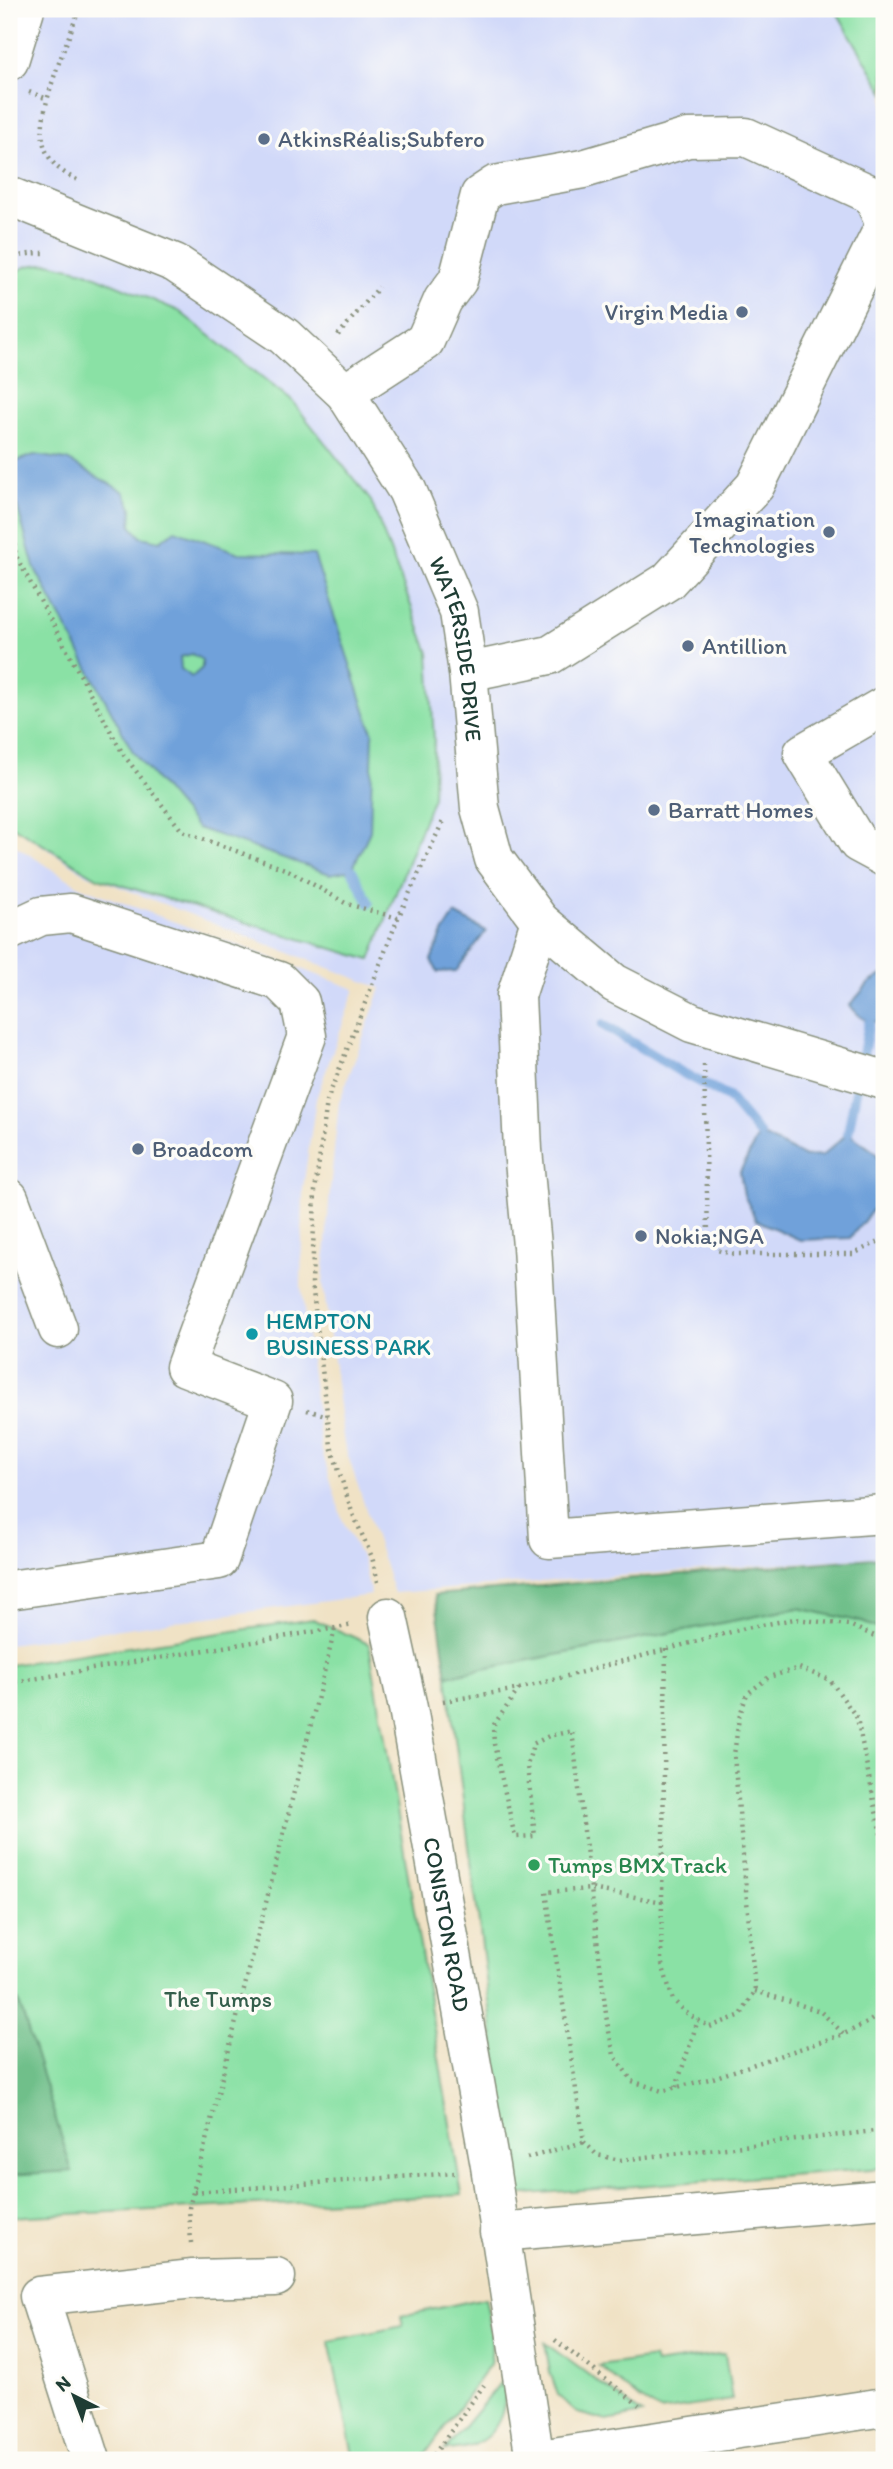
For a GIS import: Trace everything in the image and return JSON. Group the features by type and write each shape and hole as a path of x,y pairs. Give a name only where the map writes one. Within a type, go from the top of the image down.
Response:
{"street":[{"path":"9,61 25,9"},
{"path":"345,393 425,341 443,300 458,280 480,195 495,185 583,169 688,138 746,137 872,195 884,222"},
{"name":"WATERSIDE DRIVE","path":"9,197 175,263 284,335 345,393 407,490 459,612 468,672 480,808 494,859 540,921 614,983 692,1023 882,1079"},
{"path":"468,672 550,655 668,580 677,571 755,486 884,227"},
{"path":"442,351 462,307 458,280"},
{"path":"884,706 803,753 858,843 884,857"},
{"path":"9,931 41,916 71,913 279,981 300,1002 307,1036 185,1367 273,1401 219,1560 9,1590"},
{"path":"540,921 516,996 523,1150 549,1539 884,1514"},
{"path":"9,1198 58,1329"},
{"name":"CONISTON ROAD","path":"388,1617 408,1708 490,2166 534,2460 884,2407"},
{"path":"499,2232 884,2199"},
{"path":"91,2460 39,2296 193,2279 276,2277"}],"path":[{"path":"338,335 379,287"},
{"path":"9,502 16,556 123,754 182,831 290,870 347,904 398,918"},
{"path":"9,1683 335,1629 388,1617 372,1557 352,1512 331,1446 312,1283 315,1191 327,1101 398,918 440,829 443,816"},
{"path":"703,1026 708,1235 717,1250 732,1254 853,1254 884,1239"},
{"path":"408,1708 519,1689 747,1628 794,1619 849,1625 884,1640"},
{"path":"193,2279 189,2208 335,1629"},
{"path":"666,1649 661,1961 673,2000 688,2014 710,2027 741,2015 755,1991 734,1755 739,1718 747,1694 769,1677 799,1668 830,1680 857,1718 884,1850"},
{"path":"519,1689 493,1726 494,1744 515,1838 535,1836 527,1766 533,1744 549,1736 572,1731 607,2022 614,2055 632,2081 662,2091 713,2078 844,2035 884,2011"},
{"path":"663,1902 591,1889 546,1892 584,2142 597,2155 620,2160 884,2130"},
{"path":"755,1991 820,2011 844,2035"},
{"path":"676,2087 698,2020"},
{"path":"194,2192 458,2173 584,2142"},
{"path":"430,2460 513,2324 682,2437"}],"shaded area":[{"path":"9,9 884,9 884,1556 394,1593 344,1444 323,1283 339,1103 381,988 88,875 9,825"},
{"path":"9,842 81,887 355,989 316,1099 303,1188 301,1285 321,1448 342,1519 363,1561 371,1595 9,1644"}],"green space":[{"path":"835,9 884,9 884,92"},
{"path":"49,263 84,271 179,311 292,401 371,501 429,653 434,740 433,797 370,960 98,878 9,824 9,276 27,266"},
{"path":"884,1557 884,1631 862,1622 798,1608 447,1676 435,1595"},
{"path":"798,1608 862,1622 884,1631 884,2168 514,2195 447,1676"},
{"name":"The Tumps","path":"313,1619 369,1644 462,2195 9,2217 9,1665"},
{"path":"9,1982 21,2008 72,2171 9,2175"},
{"path":"485,2298 490,2323 490,2364 424,2456 399,2460 354,2460 329,2341 403,2326 401,2316"},
{"path":"545,2343 642,2414 607,2421 578,2413 558,2395 550,2372"},
{"path":"725,2354 732,2400 660,2411 638,2398 599,2366 653,2358 655,2364"},
{"path":"505,2377 504,2407 491,2433 471,2446 445,2450"}],"water":[{"path":"34,455 67,460 124,492 132,508 131,526 141,537 160,541 175,530 239,553 314,555 373,734 370,831 352,870 330,874 197,828 133,752 34,567 9,477 9,464","holes":["192,654 202,660 202,668 192,677 181,669 180,657"]},
{"path":"455,914 486,931 456,971 438,972 431,960"},
{"path":"884,974 884,1021 868,1021 850,1005 869,983"},
{"path":"848,1133 876,1153 884,1171 884,1196 850,1238 800,1240 756,1220 744,1195 740,1172 759,1134 805,1157 822,1156"}],"waterway":[{"path":"352,870 369,903"},
{"path":"848,1133 869,1023"},
{"path":"603,1025 728,1097 759,1134"}],"place":[{"name":"AtkinsRéalis;Subfero","path":"264,139"},
{"name":"Virgin Media","path":"742,312"},
{"name":"Imagination Technologies","path":"829,532"},
{"name":"Antillion","path":"688,646"},
{"name":"Barratt Homes","path":"654,810"},
{"name":"Broadcom","path":"138,1149"},
{"name":"Nokia;NGA","path":"641,1236"},
{"name":"HEMPTON BUSINESS PARK","path":"252,1334"},
{"name":"Tumps BMX Track","path":"534,1865"}]}
